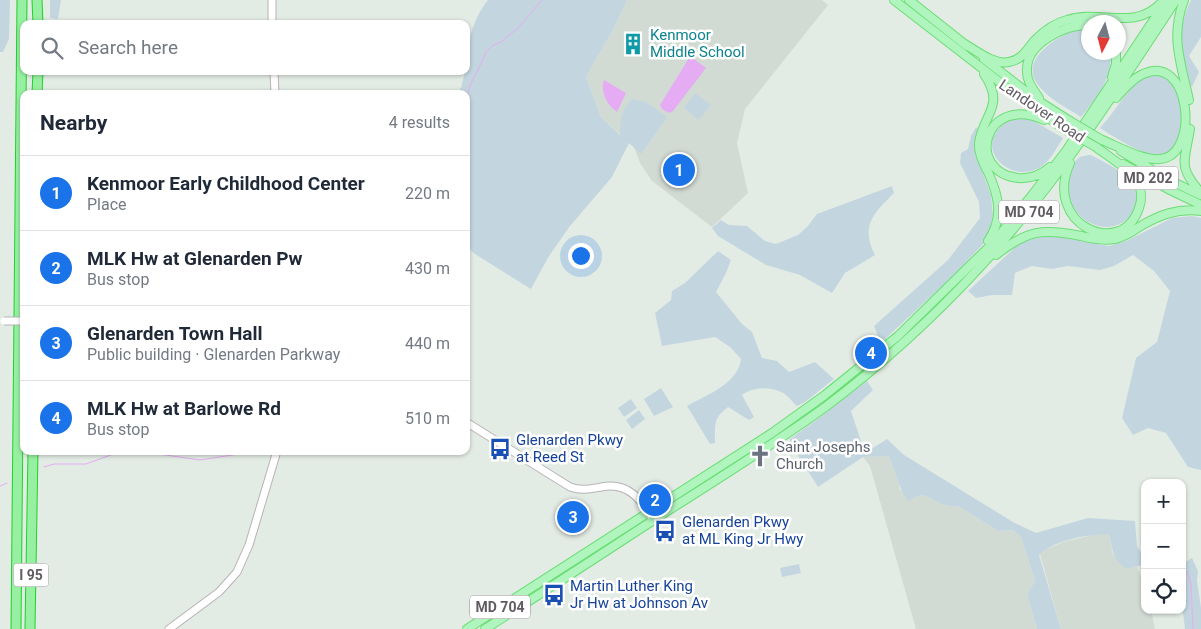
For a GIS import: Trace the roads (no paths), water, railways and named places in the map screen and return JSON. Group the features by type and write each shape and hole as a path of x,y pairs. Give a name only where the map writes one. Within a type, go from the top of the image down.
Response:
{"highway":[{"name":"I 95","path":"22,0 22,20"},
{"path":"37,0 38,20"},
{"name":"I 95","path":"21,75 21,90"},
{"path":"37,90 38,75"},
{"name":"I 95","path":"16,629 20,210"},
{"name":"I 95","path":"30,629 33,455"}],"main road":[{"name":"Landover Road","path":"909,0 1045,105 1170,180 1201,194"},
{"path":"964,43 993,60 1010,62 1021,56 1044,31 1061,22 1088,16 1123,19 1135,18 1151,12 1164,0"},
{"name":"MD 704","path":"1070,151 1167,0"},
{"name":"MD 704","path":"467,629 648,512 823,408 886,358 933,315 1095,123 1176,0"},
{"path":"1184,0 1178,20 1176,41 1191,107 1190,129 1184,156 1184,166 1187,176 1201,194"},
{"name":"Landover Road","path":"896,1 980,68 1064,129 1170,190 1201,205"},
{"path":"1045,105 1028,80 1027,69 1030,57 1044,41 1055,33 1072,26 1081,25"},
{"path":"1104,96 1114,73 1115,60"},
{"path":"975,266 993,234 998,223 999,214 996,191 982,161 980,151 980,138 992,109 993,100 990,83 980,68"},
{"path":"1095,123 1129,84 1146,73 1155,72 1168,75 1181,90 1186,111 1185,131 1179,147 1169,157 1162,159 1150,158 1102,140"},
{"path":"1064,129 1032,115 1013,115 1000,121 992,129 987,139 986,150 990,160 997,169 1008,175 1021,178 1041,174 1070,151"},
{"path":"1070,151 1064,180 1064,197 1068,209 1086,228 1097,232 1113,232 1127,226 1135,217 1141,204 1140,190 1130,174 1096,147"},
{"path":"975,266 1011,243 1030,234 1052,231 1098,240 1110,240 1123,236 1167,213 1182,210 1201,211"},
{"name":"MD 704","path":"485,629 653,521 773,437"}],"street":[{"path":"272,0 272,20"},
{"path":"274,75 275,90"},
{"path":"2,321 20,321"},
{"path":"470,425 570,488 582,490 609,486 622,488 637,496 653,521"},
{"path":"169,629 219,592 230,582 240,566 249,546 276,455"}],"waterway":[{"path":"469,90 486,52 518,28 542,0"},
{"path":"44,467 54,464 86,464 111,455"},
{"path":"166,455 200,460 232,455"},
{"path":"0,486 7,483"},
{"path":"1185,569 1189,576 1191,585 1193,629"}],"place":[{"name":"Kenmoor Middle School","path":"633,44"},
{"name":"Kenmoor Early Childhood Center","path":"679,170"},
{"name":"MLK Hw at Barlowe Rd","path":"871,353"},
{"name":"Glenarden Pkwy at Reed St","path":"500,449"},
{"name":"Saint Josephs Church","path":"760,456"},
{"name":"MLK Hw at Glenarden Pw","path":"655,500"},
{"name":"Glenarden Town Hall","path":"573,517"},
{"name":"Glenarden Pkwy at ML King Jr Hwy","path":"665,531"},
{"name":"Martin Luther King Jr Hw at Johnson Av","path":"554,595"}]}
